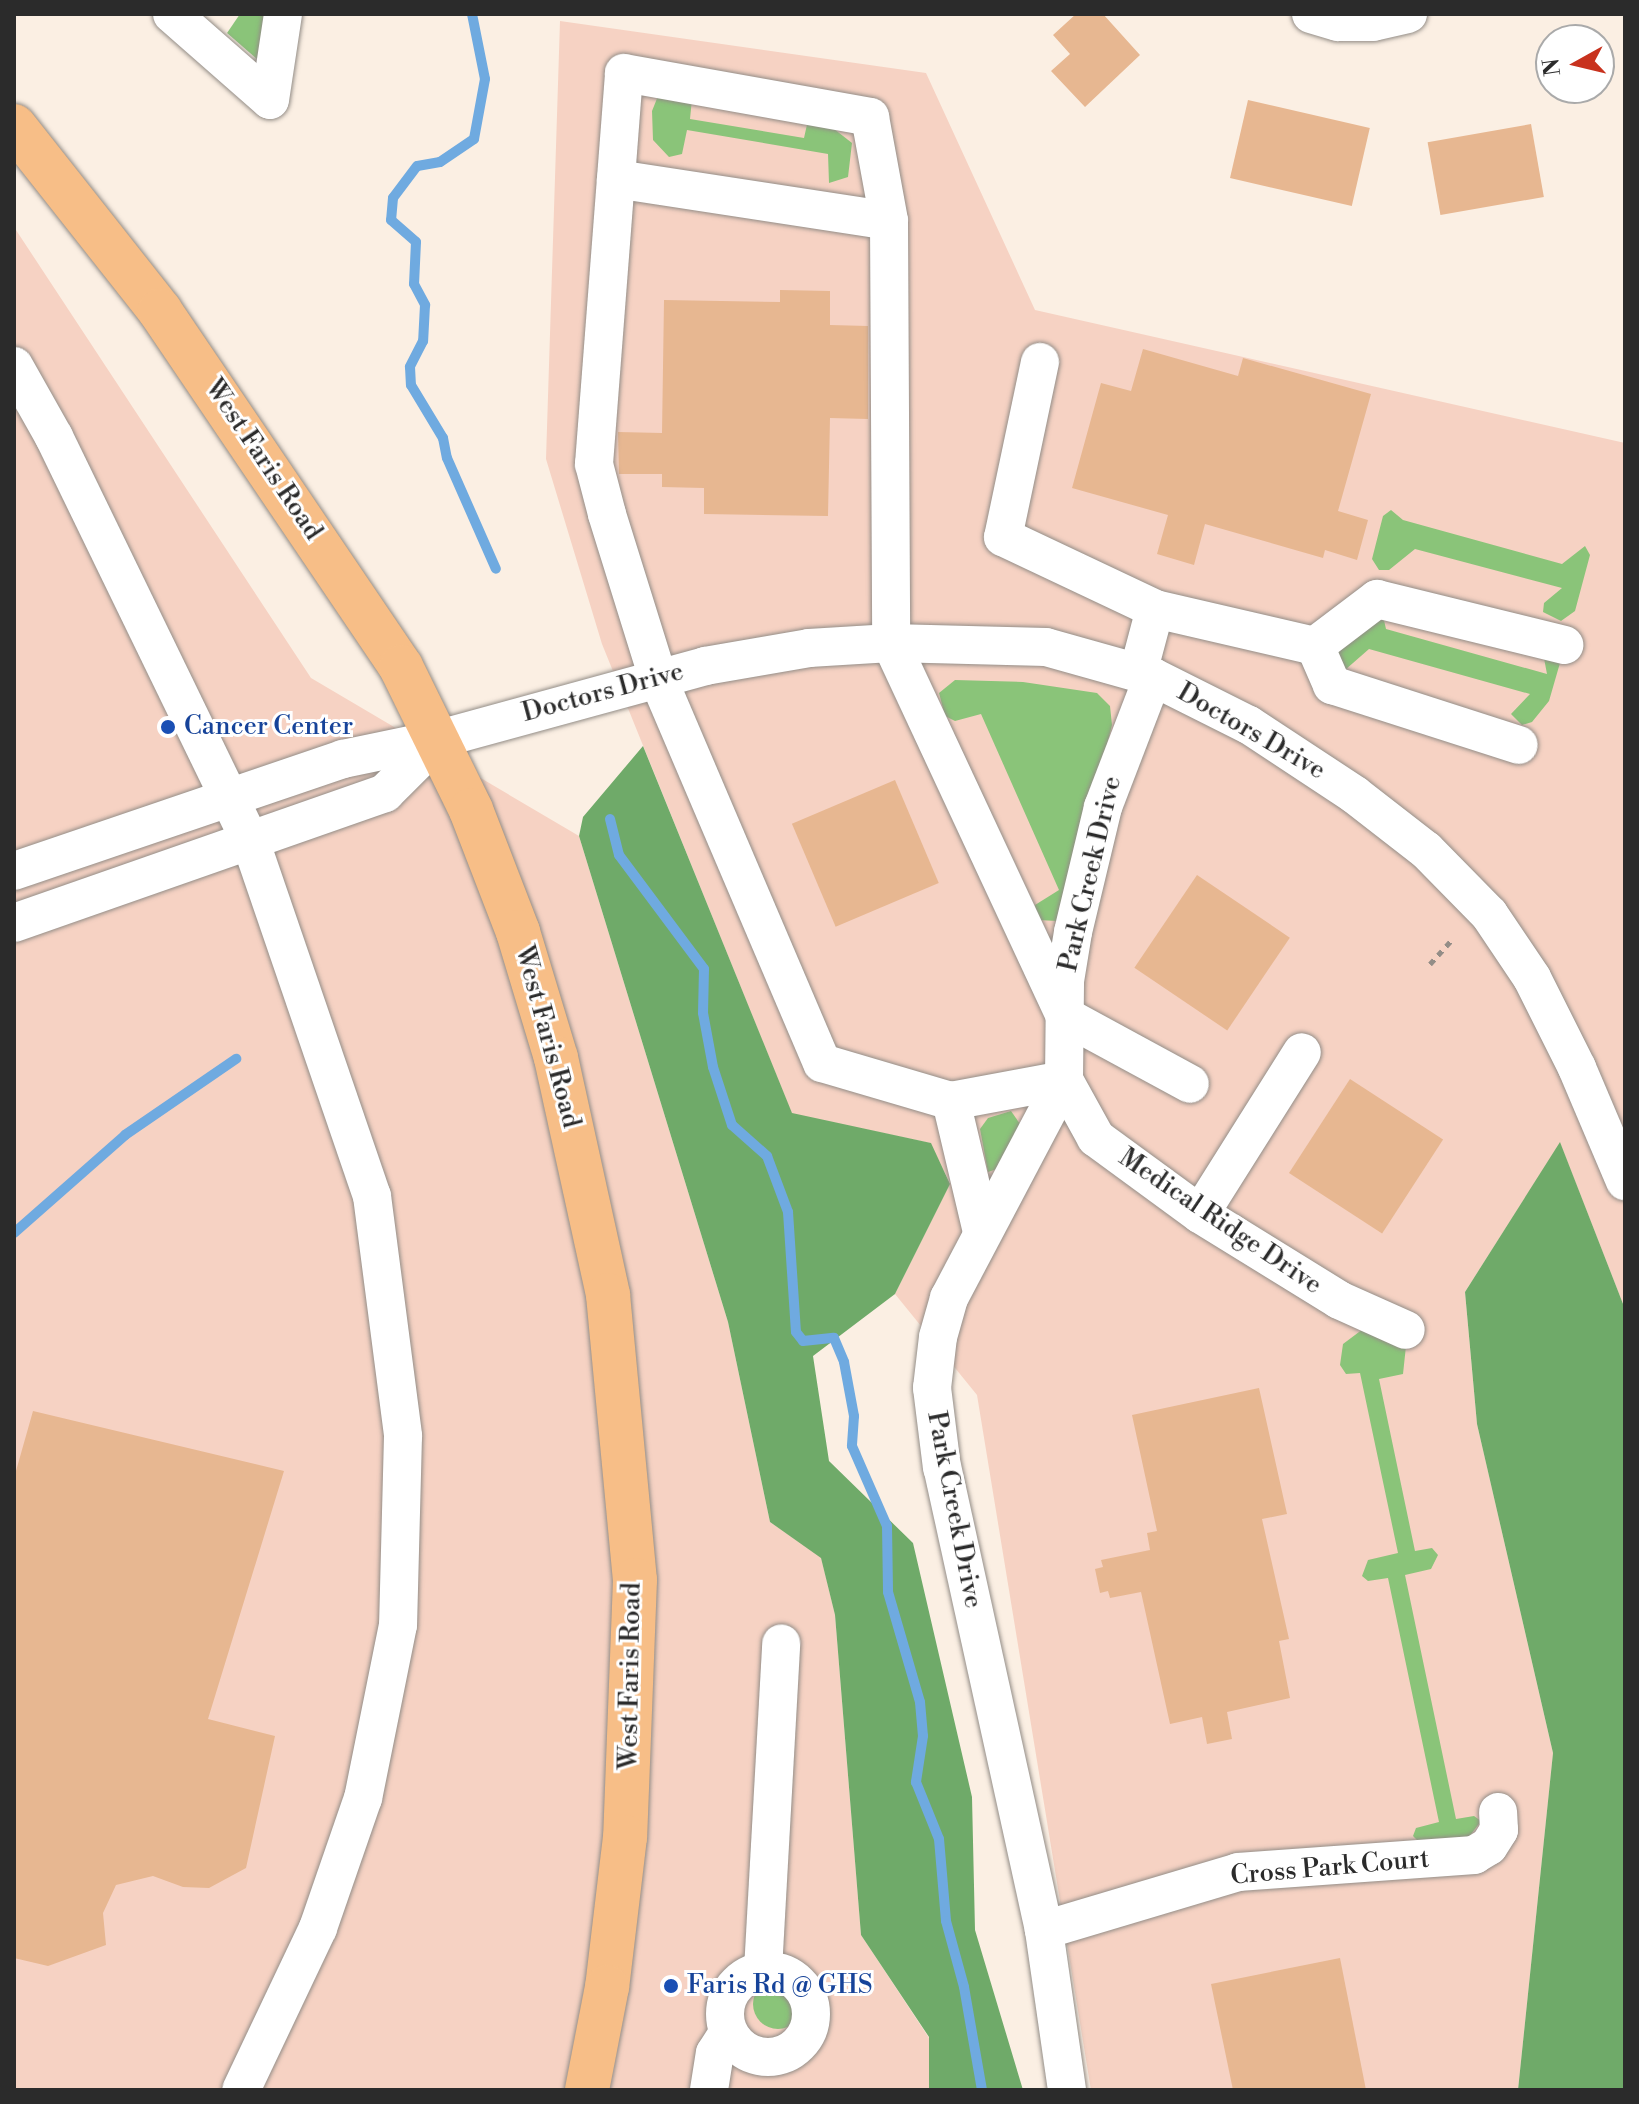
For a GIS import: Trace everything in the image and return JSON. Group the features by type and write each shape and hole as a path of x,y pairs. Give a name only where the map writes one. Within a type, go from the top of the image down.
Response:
{"main road":[{"name":"West Faris Road","path":"14,126 160,311 365,609 439,739 518,932 556,1058 608,1295 624,1426 635,1580 633,1716 607,1987 587,2090"}],"street":[{"path":"172,14 270,100 283,14"},
{"path":"1311,14 1338,22 1373,22 1408,14"},
{"path":"1064,1080 951,1101 822,1063 658,678 594,464 624,73 870,117 889,221 891,643 1065,1016 1190,1084"},
{"path":"616,179 889,221"},
{"path":"1040,362 1003,537 1155,609 1315,646"},
{"path":"14,366 250,840 372,1196 403,1436 398,1625 363,1798 318,1928 241,2090"},
{"path":"1315,646 1377,599 1564,645"},
{"name":"Park Creek Drive","path":"1067,2090 1044,1930 933,1408 938,1337 949,1298 1064,1080 1065,1016 1073,932 1103,807 1146,675 1155,609"},
{"name":"Doctors Drive","path":"14,871 231,801 343,759 439,739 658,678 809,648 891,643 1046,647 1146,675 1249,725 1355,795 1464,886 1532,978 1577,1068 1625,1181"},
{"path":"1315,646 1332,685 1519,745"},
{"path":"14,923 385,793 439,739"},
{"path":"1200,1214 1302,1052"},
{"name":"Medical Ridge Drive","path":"1064,1080 1096,1138 1200,1214 1339,1300 1406,1330"},
{"path":"951,1101 982,1232"},
{"path":"763,1970 781,1643"},
{"name":"Cross Park Court","path":"1044,1930 1238,1872 1474,1855 1489,1846 1499,1830 1498,1812"},
{"path":"763,1970 789,1975 808,1995 811,2022 798,2046 774,2058 747,2053 728,2033 725,2006 738,1982 763,1970"},
{"path":"709,2090 715,2053 728,2033"}],"path":[{"path":"1430,964 1451,941"}],"shaded area":[{"path":"560,21 926,73 1035,310 1625,443 1625,1309 1560,1143 1465,1292 1477,1424 1553,1753 1518,2090 1091,2090 977,1395 895,1294 950,1183 930,1143 792,1114 602,644 546,459"},
{"path":"14,227 311,678 579,836 728,1322 770,1522 821,1557 835,1615 861,1935 929,2038 929,2090 14,2090"}],"green space":[{"path":"240,14 278,14 257,59 227,33"},
{"path":"658,96 692,99 690,119 804,138 808,120 820,118 852,143 848,177 829,183 828,154 687,130 682,154 669,157 653,140 652,111"},
{"path":"1391,510 1403,520 1562,564 1585,546 1590,555 1575,611 1561,621 1543,612 1544,603 1562,588 1415,549 1389,570 1379,570 1372,559 1383,516"},
{"path":"1363,595 1379,598 1386,629 1547,674 1543,653 1562,656 1549,701 1532,722 1522,725 1511,714 1530,694 1369,649 1345,670 1330,666"},
{"path":"955,680 1023,682 1097,693 1110,706 1112,725 1064,917 1058,921 1037,920 1035,905 1059,890 981,714 955,721 945,716 939,693"},
{"path":"643,746 792,1113 931,1143 950,1184 895,1294 813,1356 829,1461 913,1543 972,1797 975,1930 1023,2090 929,2090 929,2037 861,1935 835,1615 821,1558 770,1522 728,1322 579,836 583,817"},
{"path":"1011,1111 1020,1124 997,1169 988,1172 980,1129 988,1118"},
{"path":"1560,1142 1625,1309 1625,2090 1518,2090 1553,1753 1477,1424 1465,1292"},
{"path":"1363,1329 1406,1346 1403,1374 1379,1379 1415,1551 1432,1548 1438,1555 1431,1569 1405,1575 1456,1819 1474,1816 1481,1821 1469,1837 1418,1841 1413,1836 1416,1828 1439,1822 1388,1578 1368,1581 1362,1576 1368,1560 1398,1553 1360,1373 1346,1374 1340,1365 1343,1344"},
{"path":"778,1979 796,1986 803,2004 796,2022 778,2029 760,2022 753,2004 760,1986"}],"building":[{"path":"1076,14 1103,14 1140,55 1085,107 1051,71 1070,54 1053,35"},
{"path":"1248,100 1370,128 1352,206 1230,178"},
{"path":"1531,124 1544,197 1440,215 1428,142"},
{"path":"780,290 830,291 830,325 868,326 868,419 830,418 828,516 704,514 704,488 662,487 662,474 619,474 618,432 662,433 664,300 780,302"},
{"path":"1143,349 1238,376 1243,358 1371,394 1338,511 1368,520 1357,560 1325,550 1323,558 1205,524 1194,565 1157,554 1168,515 1072,488 1101,383 1131,391"},
{"path":"895,780 939,883 836,927 792,824"},
{"path":"1197,875 1290,938 1227,1030 1134,968"},
{"path":"1350,1079 1443,1139 1382,1233 1289,1173"},
{"path":"1259,1388 1287,1514 1262,1519 1289,1639 1279,1641 1290,1698 1227,1712 1232,1739 1207,1744 1202,1717 1170,1724 1141,1592 1110,1598 1108,1591 1100,1593 1095,1569 1103,1567 1101,1560 1150,1550 1147,1533 1157,1531 1132,1415"},
{"path":"33,1411 284,1471 208,1719 275,1736 246,1868 209,1888 183,1887 153,1876 116,1885 103,1913 106,1945 48,1966 14,1958 14,1478"},
{"path":"1340,1958 1366,2090 1233,2090 1211,1984"}],"waterway":[{"path":"472,14 485,79 474,139 440,162 417,166 393,198 391,220 416,242 414,284 425,305 423,341 410,367 411,385 443,438 447,458 496,569"},
{"path":"610,819 619,855 704,969 703,1013 713,1067 732,1125 767,1156 788,1212 796,1332 803,1341 834,1338 844,1362 854,1416 852,1446 887,1526 888,1592 920,1702 923,1736 916,1782 939,1839 946,1921 964,1987 982,2090"},
{"path":"14,1233 125,1135 236,1059"}],"place":[{"name":"Cancer Center","path":"168,727"},
{"name":"Faris Rd @ GHS","path":"671,1986"}]}
